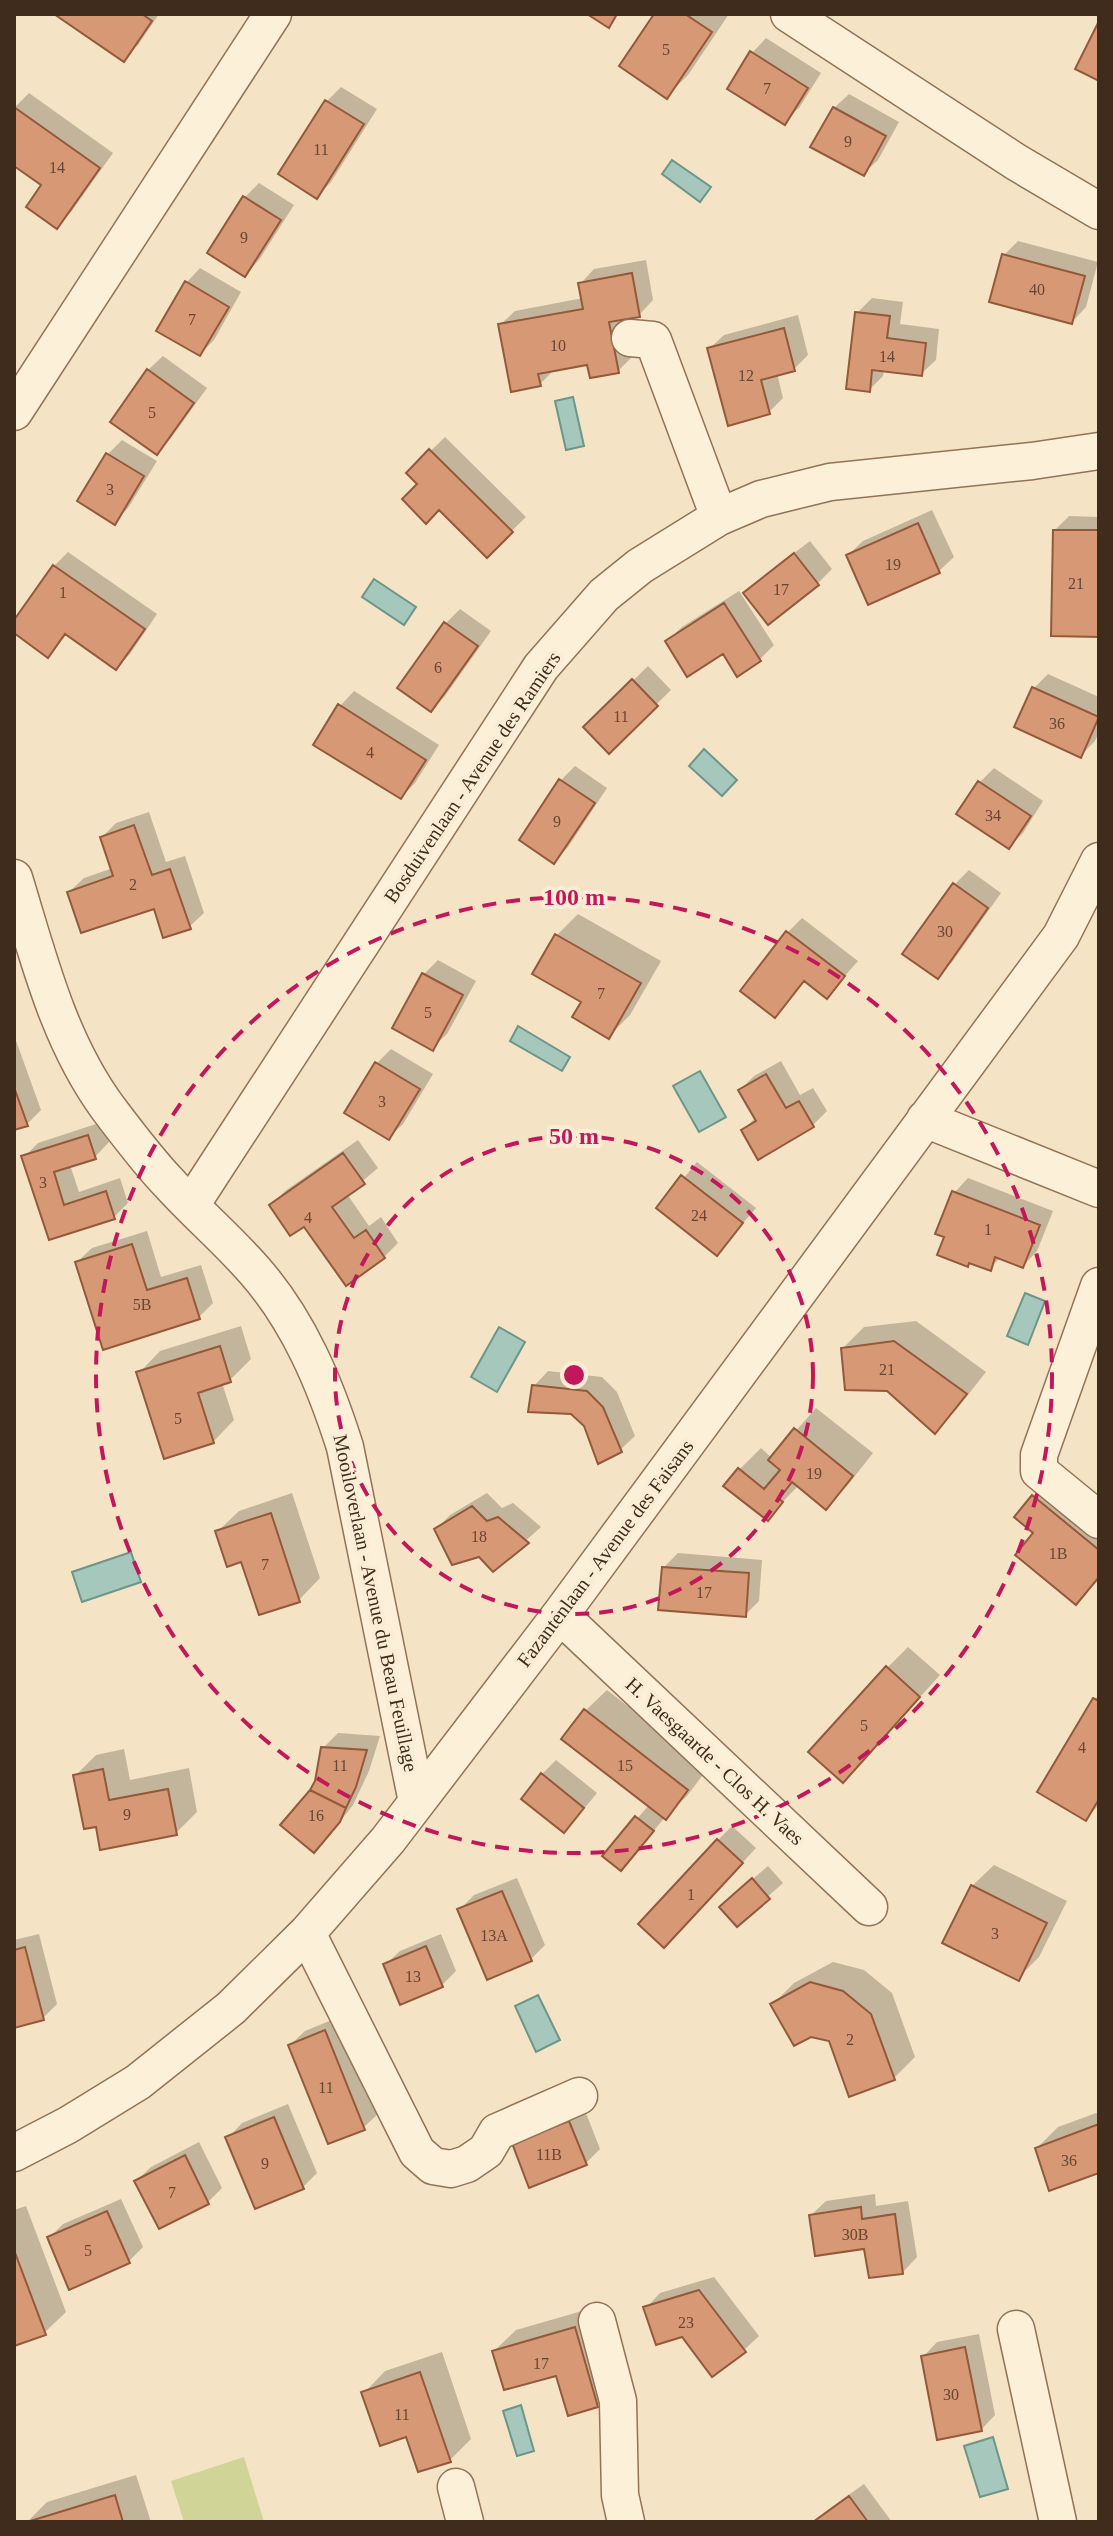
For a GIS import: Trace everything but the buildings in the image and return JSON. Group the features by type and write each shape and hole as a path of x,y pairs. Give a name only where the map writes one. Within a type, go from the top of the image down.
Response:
{"street":[{"path":"14,412 273,14"},
{"path":"789,14 1016,162 1099,211"},
{"path":"630,338 653,340 719,517"},
{"name":"Bosduivenlaan - Avenue des Ramiers","path":"191,1205 541,667 604,595 640,566 719,517 761,499 830,482 1099,451"},
{"name":"Fazantenlaan - Avenue des Faisans","path":"14,2153 68,2125 138,2082 231,2008 307,1933 417,1802 560,1615 1061,936 1099,861"},
{"name":"Mooiloverlaan - Avenue du Beau Feuillage","path":"14,878 47,987 79,1062 106,1106 168,1182 255,1271 300,1335 329,1395 345,1447 417,1802"},
{"path":"925,1119 1099,1189"},
{"path":"1099,1286 1039,1455 1039,1471 1099,1520"},
{"name":"H. Vaesgaarde - Clos H. Vaes","path":"560,1615 869,1907"},
{"path":"307,1933 417,2152 433,2166 451,2169 467,2164 486,2151 497,2132 579,2096"},
{"path":"597,2321 618,2401 620,2495 626,2522"},
{"path":"1016,2329 1058,2522"},
{"path":"456,2487 465,2522"}],"green space":[{"path":"244,2457 264,2522 184,2522 171,2481"}],"water":[{"path":"672,160 711,187 700,202 662,174"},
{"path":"573,397 584,446 566,450 555,401"},
{"path":"374,579 416,607 404,625 362,597"},
{"path":"704,749 737,780 722,796 689,766"},
{"path":"518,1026 570,1057 562,1071 510,1041"},
{"path":"700,1071 726,1117 699,1132 673,1086"},
{"path":"1025,1293 1045,1301 1028,1345 1007,1336"},
{"path":"499,1327 525,1342 497,1392 471,1377"},
{"path":"131,1552 141,1582 82,1602 72,1572"},
{"path":"538,1995 560,2040 536,2052 515,2006"},
{"path":"521,2405 534,2451 517,2456 503,2411"},
{"path":"993,2437 1008,2489 980,2497 964,2446"}]}
